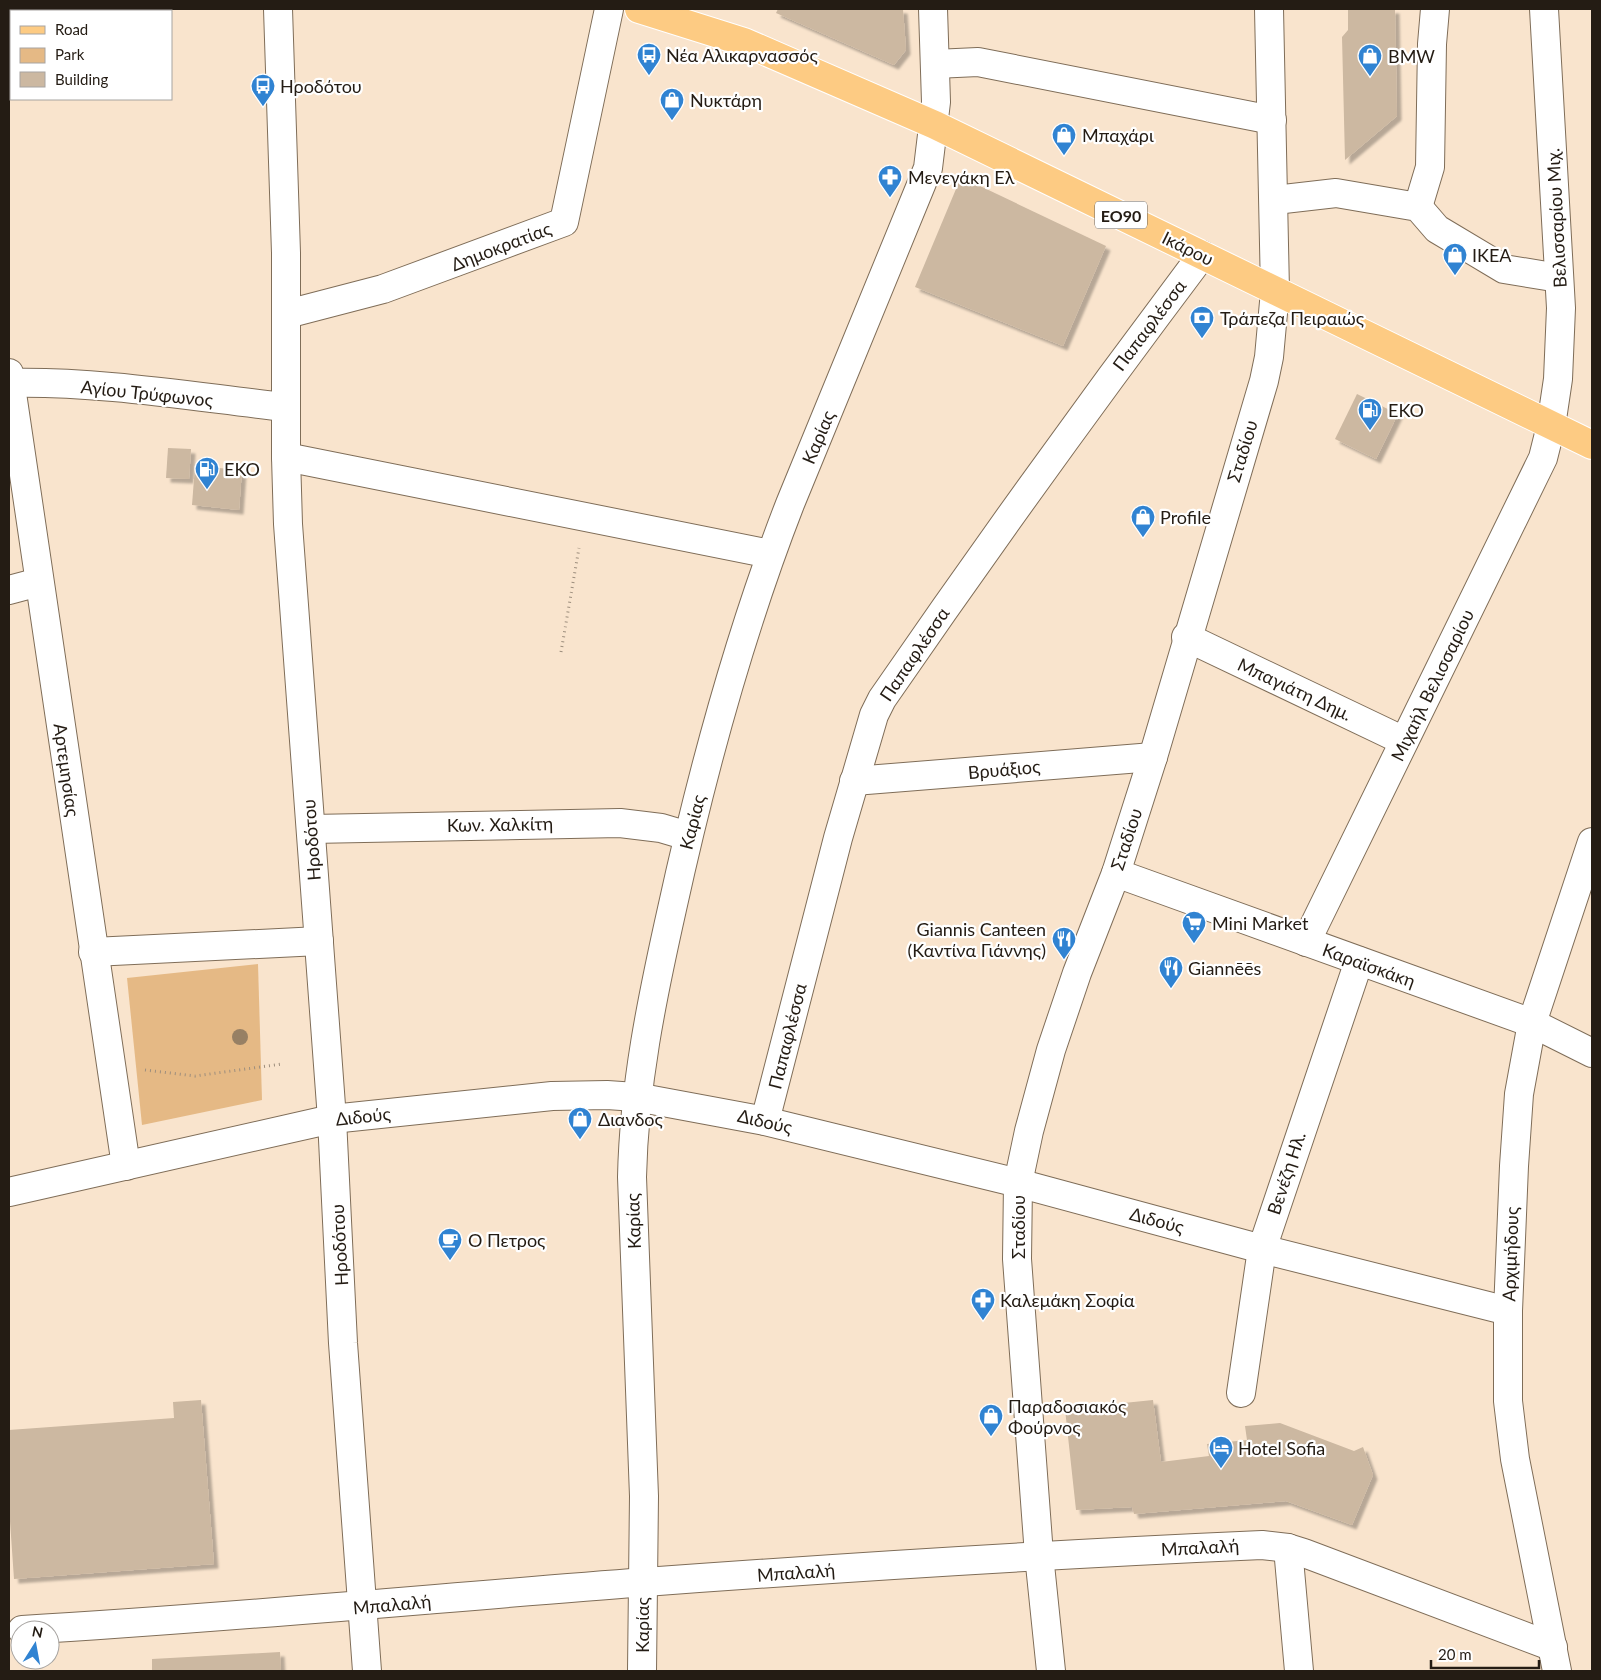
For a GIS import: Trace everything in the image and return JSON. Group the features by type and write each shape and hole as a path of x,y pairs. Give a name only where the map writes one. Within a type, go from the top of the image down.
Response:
{"main road":[{"name":"Ικάρου","path":"639,9 744,42 935,125 1592,445"}],"street":[{"name":"Ηροδότου","path":"278,9 285,198 287,314 286,457 332,1119 344,1343 367,1671"},
{"name":"Δημοκρατίας","path":"287,314 383,289 564,222 609,9"},
{"name":"Καρίας","path":"642,1671 644,1487 632,1177 636,1097 648,1020 688,836 714,736 770,554 928,168 935,125 935,64 932,9"},
{"name":"Σταδίου","path":"1051,1671 1039,1555 1017,1259 1018,1183 1029,1131 1052,1050 1077,973 1116,873 1153,757 1186,637 1264,381 1269,357 1275,291 1275,200 1269,9"},
{"path":"1418,207 1430,166 1432,44 1435,9"},
{"name":"Βελισσαρίου Μιχ.","path":"1544,9 1559,278 1560,350 1551,426"},
{"path":"935,64 978,62 1272,120"},
{"path":"1275,200 1336,193 1418,207 1437,228 1504,269 1559,278"},
{"name":"Παπαφλέσσα","path":"765,1121 854,781 868,731 882,699 988,545 1202,255"},
{"name":"Αγίου Τρύφωνος","path":"9,380 119,389 285,407"},
{"name":"Αρτεμησίας","path":"9,380 126,1166"},
{"name":"Μιχαήλ Βελισσαρίου","path":"1306,942 1543,458 1551,426"},
{"path":"286,457 770,554"},
{"path":"9,590 39,582"},
{"name":"Μπαγιάτη Δημ.","path":"1186,637 1404,741"},
{"name":"Βρυάξιος","path":"854,781 1153,757"},
{"name":"Κων. Χαλκίτη","path":"311,829 620,823 661,828 688,836"},
{"name":"Αρχιμήδους","path":"1555,1659 1515,1459 1508,1402 1508,1311 1518,1103 1532,1023 1592,842"},
{"name":"Καραϊσκάκη","path":"1116,873 1532,1023 1592,1053"},
{"path":"94,952 319,941"},
{"name":"Βενέζη Ηλ.","path":"1241,1392 1262,1249 1359,961"},
{"name":"Διδούς","path":"9,1192 332,1119 552,1096 607,1095 636,1097 765,1121 1018,1183 1262,1249 1508,1311"},
{"name":"Μπαλαλή","path":"60,1628 204,1619 642,1582 1039,1555 1262,1545 1288,1548 1555,1659"},
{"path":"1288,1548 1299,1671"}],"path":[{"path":"561,652 584,518"},
{"path":"110,1065 195,1076 282,1064"}],"green space":[{"path":"258,964 262,1100 142,1125 127,978"}],"building":[{"path":"778,9 903,9 906,50 894,65 776,13"},
{"name":"BMW","path":"1348,9 1395,9 1397,116 1345,160 1342,37 1348,30"},
{"path":"961,177 1106,246 1063,346 915,287"},
{"path":"1357,394 1398,414 1376,459 1335,439"},
{"path":"168,448 191,449 189,479 166,478"},
{"path":"195,466 242,470 239,510 192,505"},
{"path":"201,1400 214,1564 14,1579 9,1507 9,1430 174,1418 173,1402"},
{"name":"Hotel Sofia","path":"1153,1400 1161,1462 1209,1456 1207,1444 1247,1440 1245,1426 1280,1423 1354,1451 1363,1447 1373,1475 1352,1525 1286,1501 1134,1514 1132,1507 1076,1510 1065,1409"},
{"path":"280,1652 281,1671 152,1671 152,1659"}],"place":[{"name":"Νέα Αλικαρνασσός","path":"649,76"},
{"name":"BMW","path":"1370,77"},
{"name":"Ηροδότου","path":"263,107"},
{"name":"Νυκτάρη","path":"672,121"},
{"name":"Μπαχάρι","path":"1064,156"},
{"name":"Μενεγάκη Ελ","path":"890,198"},
{"name":"IKEA","path":"1455,276"},
{"name":"Τράπεζα Πειραιώς","path":"1202,339"},
{"name":"ΕΚΟ","path":"1370,431"},
{"name":"EKO","path":"207,490"},
{"name":"Profile","path":"1143,538"},
{"name":"Mini Market","path":"1194,944"},
{"name":"Giannis Canteen (Καντίνα Γιάννης)","path":"1064,960"},
{"name":"Giannēēs","path":"1171,989"},
{"name":"Διανδος","path":"580,1140"},
{"name":"Ο Πετρος","path":"450,1261"},
{"name":"Καλεμάκη Σοφία","path":"983,1321"},
{"name":"Παραδοσιακός Φούρνος","path":"991,1437"},
{"name":"Hotel Sofia","path":"1221,1469"}]}
